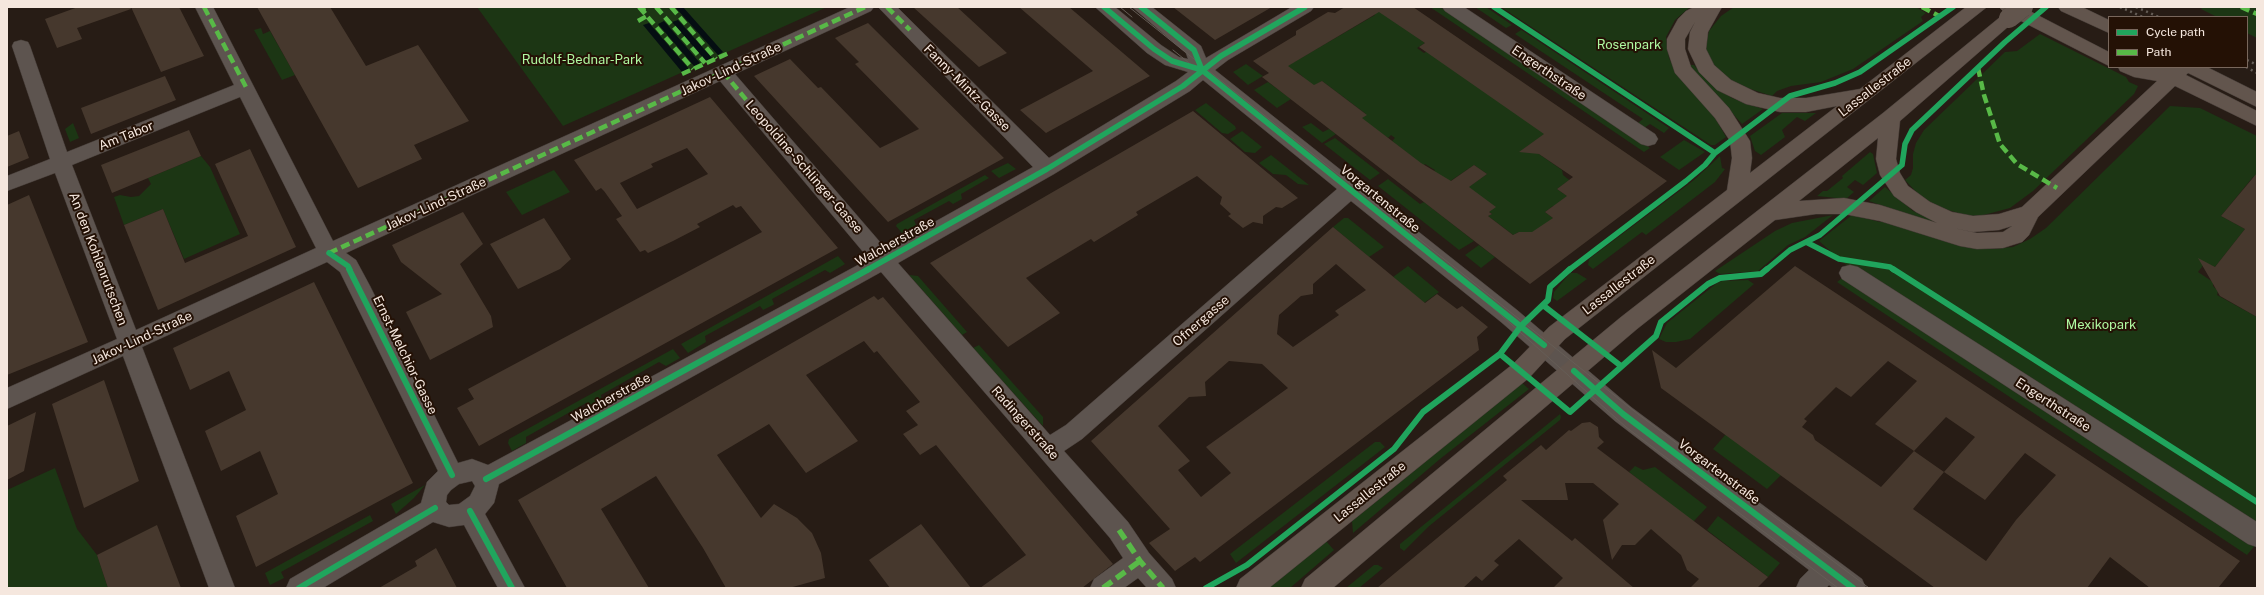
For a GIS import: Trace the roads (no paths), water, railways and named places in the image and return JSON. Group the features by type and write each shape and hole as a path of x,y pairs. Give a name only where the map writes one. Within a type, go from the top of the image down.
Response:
{"main road":[{"path":"1710,7 1692,15 1684,23 1676,39 1676,49 1682,69 1690,80 1722,113 1737,136 1742,158 1737,193"},
{"path":"1713,7 1699,32 1696,42 1700,58 1714,77 1724,85 1745,96 1768,103 1793,105 1829,102 1866,94"},
{"name":"Lassallestraße","path":"1249,588 1520,371 1557,332 1978,7"},
{"path":"2034,7 2108,44"},
{"path":"2067,7 2108,27"},
{"path":"1314,588 1574,371 1629,323 1890,118 2014,11 2108,59"},
{"path":"2130,68 2141,72 2178,72"},
{"path":"2158,68 2178,72 2257,118"},
{"path":"2193,68 2257,100"},
{"path":"1768,213 1816,206 1852,207 1960,238 1990,242 2014,236 2022,229 2029,213 2178,72"},
{"path":"1890,118 1886,159 1895,183 1923,207 1948,219 1960,222 1988,223 2029,213"}],"street":[{"name":"Ernst-Melchior-Gasse","path":"204,7 246,87 329,253 348,266 359,286 452,475"},
{"name":"Jakov-Lind-Straße","path":"7,399 865,7"},
{"name":"Fanny-Mintz-Gasse","path":"887,7 1047,169"},
{"name":"Vorgartenstraße","path":"1104,7 1154,49 1172,61 1202,70 1544,345 1624,414 1853,588"},
{"name":"Vorgartenstraße","path":"1141,7 1194,50 1202,70"},
{"name":"Walcherstraße","path":"486,479 885,260 1047,169 1183,86 1221,56 1305,7"},
{"name":"Engerthstraße","path":"1451,7 1648,139"},
{"name":"An den Kohlenrutschen","path":"21,46 61,162 131,343 222,588"},
{"name":"Leopoldine-Schlinger-Gasse","path":"724,72 885,260"},
{"name":"Am Tabor","path":"7,184 246,87"},
{"name":"Ofnergasse","path":"1048,448 1074,432 1351,189"},
{"name":"Radingerstraße","path":"885,260 958,348 1119,530 1140,561 1162,588"},
{"name":"Engerthstraße","path":"1850,273 2257,536"},
{"path":"472,470 480,473 486,479 487,486 485,495 479,504 470,511 449,516 440,514 435,508 433,500 436,490 442,482 452,475 462,471 472,470"},
{"path":"299,588 435,508"},
{"path":"470,511 512,588"},
{"path":"1104,588 1140,561"},
{"path":"1809,588 1827,568"}],"tram line":[{"path":"1120,7 1132,17"},
{"path":"1129,7 1634,411 1869,588"},
{"path":"1173,50 1492,307 1626,427 1838,588"}],"railway":[{"path":"2120,7 2141,16"},
{"path":"2136,7 2157,16"},
{"path":"2248,60 2257,65"},
{"path":"2248,68 2257,73"}],"park label":[{"name":"Rosenpark","path":"1629,45"},
{"name":"Rudolf-Bednar-Park","path":"582,60"},
{"name":"Mexikopark","path":"2101,325"}]}
